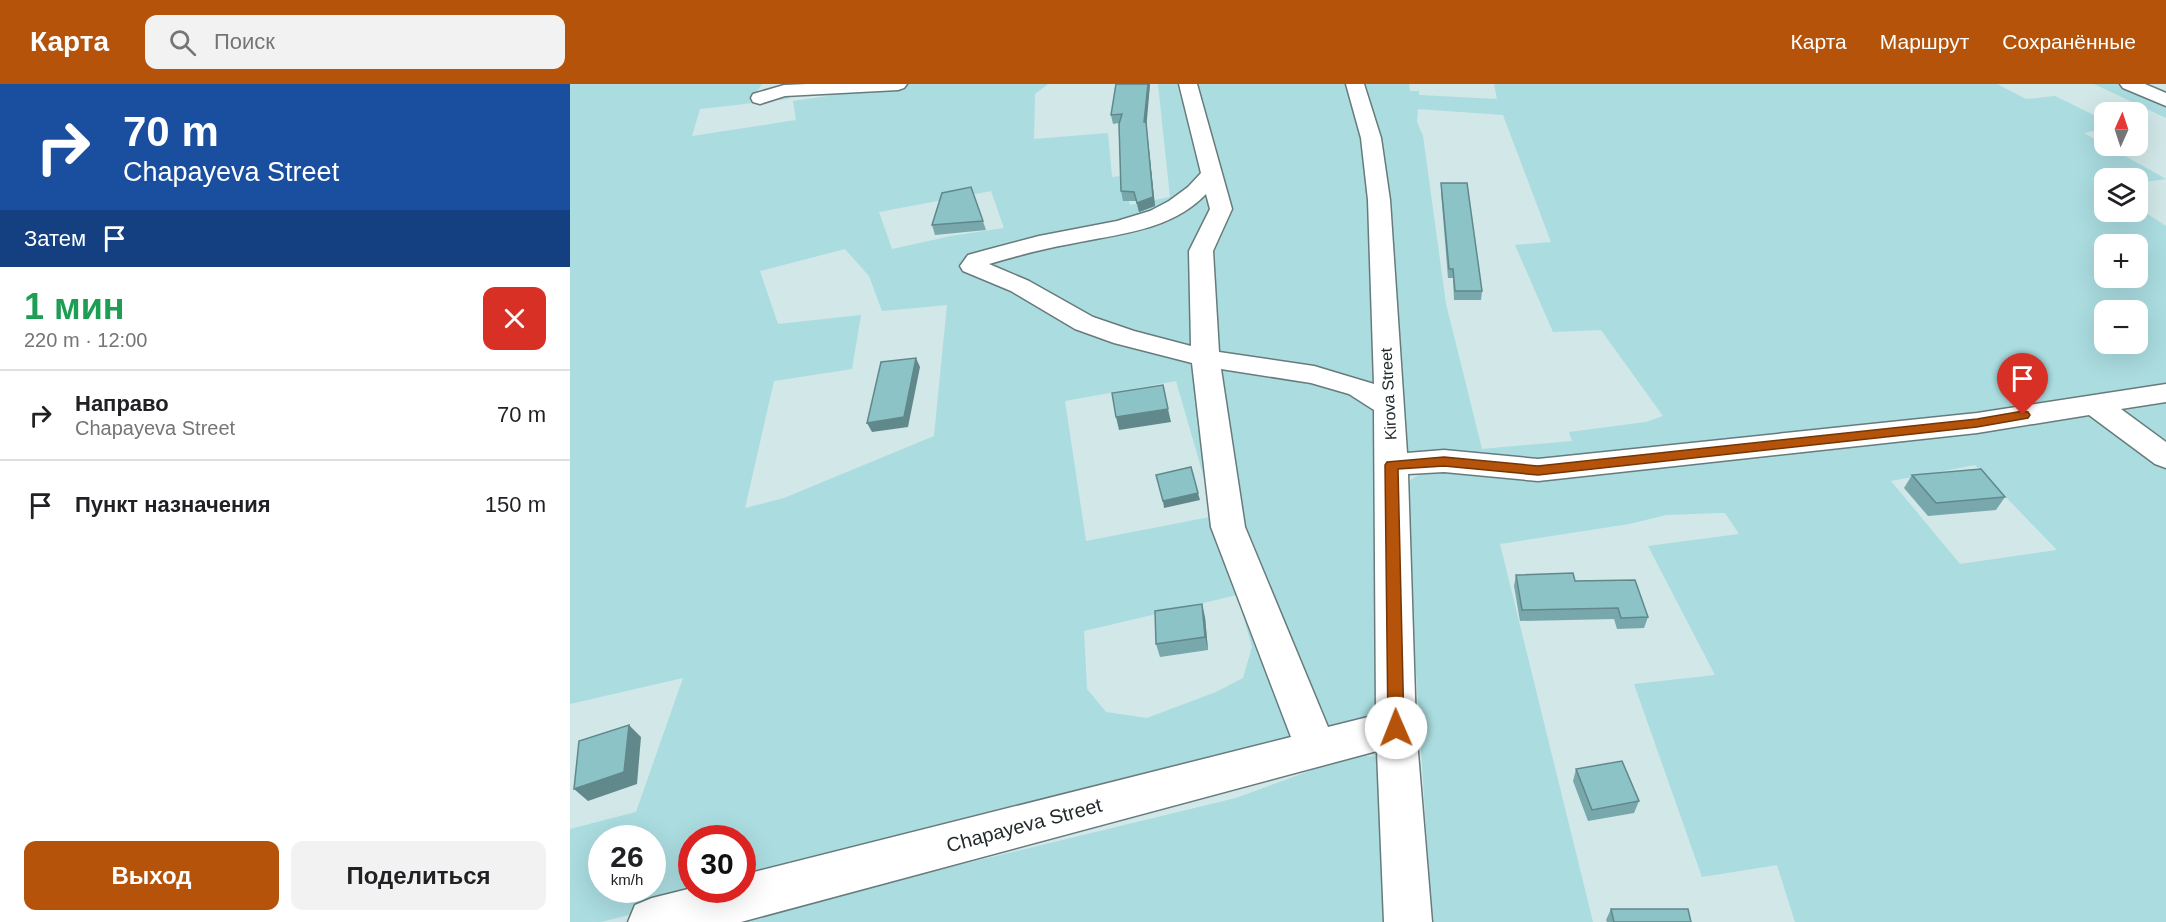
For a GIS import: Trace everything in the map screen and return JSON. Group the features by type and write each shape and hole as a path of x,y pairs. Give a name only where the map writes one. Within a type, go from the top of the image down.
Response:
{"street":[{"path":"760,98 784,91 898,84"},
{"path":"1188,84 1221,209 1201,251 1205,358 1228,527 1316,748"},
{"name":"Kirova Street","path":"1355,84 1371,138 1379,200 1392,465 1396,728 1408,922"},
{"path":"2129,84 2166,100"},
{"path":"1213,173 1198,192 1159,217 1126,227 1048,240 977,260 972,266 1029,291 1084,323 1124,337 1205,358 1314,375 1359,388 1389,406"},
{"path":"1392,465 1444,461 1538,470 1977,423 2166,393"},
{"path":"2093,403 2166,457"},
{"name":"Chapayeva Street","path":"652,922 1396,728"}],"shaded area":[{"path":"570,84 762,84 757,91 839,86 841,84 1048,84 1035,94 1034,139 1108,133 1112,177 1122,176 1130,205 1170,197 1158,84 1185,84 1215,210 1201,374 1298,742 756,883 756,825 678,825 678,902 601,922 570,922 570,829 636,812 683,678 570,704","holes":["830,89 828,96 793,101 796,120 692,136 700,109 788,99 794,92","991,191 1004,228 951,236 892,249 879,212","845,249 869,276 882,311 947,305 934,436 784,498 745,508 774,381 852,369 861,315 778,324 760,271","1176,381 1215,516 1086,541 1065,401","1237,595 1252,647 1243,678 1216,692 1147,718 1106,712 1087,689 1084,631"]},
{"path":"1196,84 1349,84 1368,159 1386,687 1369,718 1346,730 1320,735 1238,518 1205,249 1225,209"},
{"path":"1364,84 1409,84 1410,91 1419,91 1419,95 1497,99 1494,84 1997,84 2026,99 2055,96 2094,115 2094,131 2084,133 2094,139 2094,156 2125,156 2146,168 2094,168 2094,222 2148,222 2148,214 2166,226 2166,386 2116,391 2013,410 1545,463 1403,456 1401,349 1378,144","holes":["1418,109 1503,115 1551,242 1515,245 1553,332 1601,330 1663,416 1646,422 1569,432 1572,441 1482,449 1446,304 1423,136 1417,122"]},
{"path":"2094,84 2125,84 2166,102 2166,118 2148,110 2148,102 2132,102"},
{"path":"2148,169 2166,179 2148,182"},
{"path":"2166,396 2166,922 1795,922 1777,865 1702,877 1634,684 1715,675 1648,546 1739,534 1725,513 1719,513 1666,515 1629,524 1500,544 1593,922 1432,922 1404,484 1425,471 1552,475","holes":["1975,465 2057,550 1960,564 1891,481"]},
{"path":"1353,755 1377,757 1388,773 1394,922 743,922 901,879 1236,798"}],"building":[{"path":"1116,84 1148,84 1144,122 1146,122 1153,197 1137,203 1134,192 1121,191 1119,124 1122,114 1111,115"},
{"path":"1441,183 1467,183 1482,291 1455,291 1453,269 1449,269"},
{"path":"971,187 983,221 932,225 942,193"},
{"path":"916,358 904,417 867,423 881,362"},
{"path":"1163,385 1168,409 1116,417 1112,393"},
{"path":"1191,467 1198,493 1163,501 1156,475"},
{"path":"1981,469 2005,497 1936,503 1912,475"},
{"path":"1573,573 1575,581 1635,580 1648,617 1621,618 1618,608 1522,610 1516,575"},
{"path":"1202,604 1205,637 1156,644 1155,611"},
{"path":"629,725 624,772 574,789 579,741"},
{"path":"1622,761 1639,801 1592,810 1576,769"},
{"path":"1611,909 1688,909 1691,922 1614,922"}],"route":[{"path":"1396,728 1392,465 1444,461 1538,470 1977,423 2023,415"}]}
